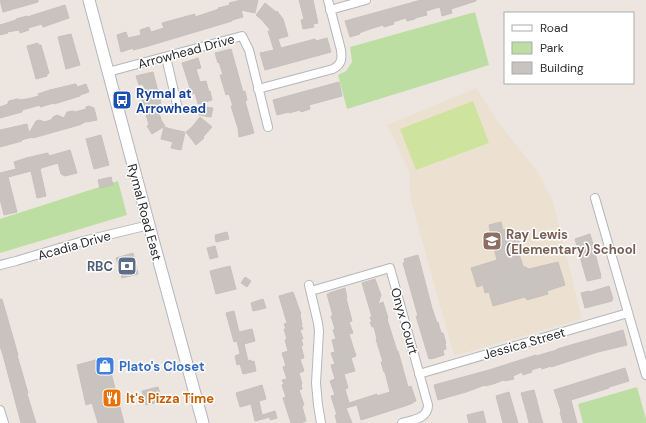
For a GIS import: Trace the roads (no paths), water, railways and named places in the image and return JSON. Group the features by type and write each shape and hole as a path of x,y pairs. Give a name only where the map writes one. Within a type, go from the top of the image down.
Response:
{"main road":[{"name":"Rymal Road East","path":"89,0 148,225 203,423"}],"street":[{"path":"258,89 332,69 338,66 342,57 341,50 328,0"},
{"path":"330,10 366,0"},
{"name":"Arrowhead Drive","path":"108,72 242,36 249,50 268,127"},
{"path":"166,57 178,109"},
{"path":"595,198 646,375"},
{"name":"Acadia Drive","path":"0,265 84,241 148,225"},
{"name":"Onyx Court","path":"321,423 316,383 319,331 310,288 390,268 428,405 426,414 422,417 402,423"},
{"name":"Jessica Street","path":"419,374 628,313"},
{"path":"0,410 4,423"}],"place":[{"name":"Rymal at Arrowhead","path":"122,100"},
{"name":"Ray Lewis (Elementary) School","path":"492,241"},
{"name":"RBC","path":"127,266"},
{"name":"Plato's Closet","path":"105,366"},
{"name":"It's Pizza Time","path":"112,398"}]}
